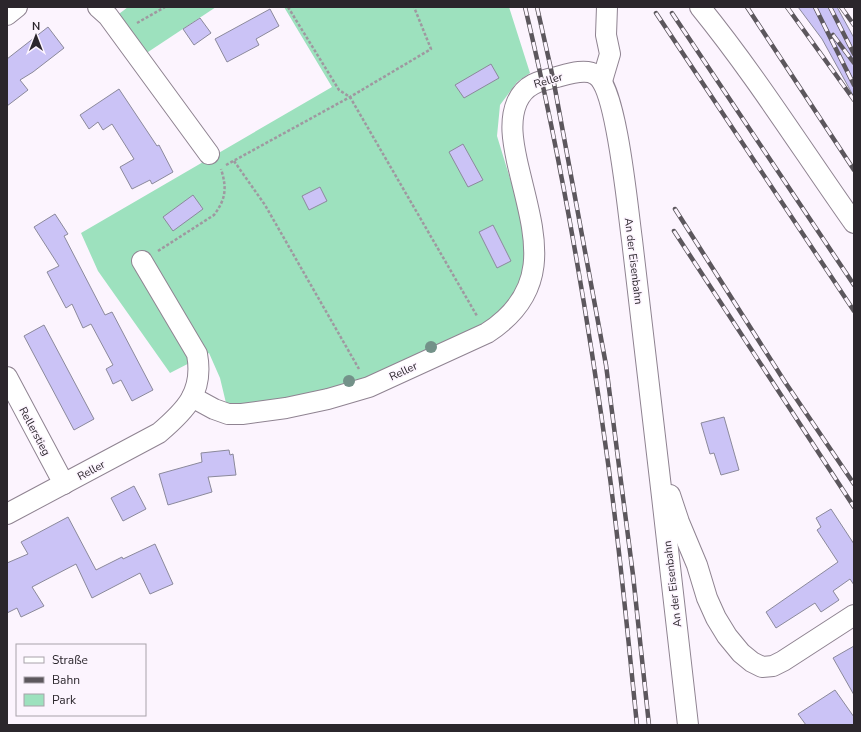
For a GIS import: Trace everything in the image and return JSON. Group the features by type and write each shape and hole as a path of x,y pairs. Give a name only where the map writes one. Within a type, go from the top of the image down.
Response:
{"street":[{"path":"7,15 17,7"},
{"path":"602,81 610,54 606,35 607,7"},
{"path":"700,7 765,94 854,223"},
{"path":"103,11 215,161"},
{"name":"Reller","path":"7,514 159,433 178,417 192,397 214,409 228,414 242,414 286,408 328,399 369,387 487,333 510,316 519,305 532,273 534,248 532,223 520,176 512,134 512,120 518,100 528,86 575,73 591,73 602,81"},
{"name":"An der Eisenbahn","path":"602,81 608,94 619,145 656,442 688,725"},
{"path":"142,261 197,354 200,370 198,382 192,397"},
{"name":"Rellerstieg","path":"7,377 64,484"},
{"name":"An der Eisenbahn","path":"656,442 679,522 697,565 710,605 727,636 741,653 752,662 762,667 773,666 854,614"}],"path":[{"path":"103,11 139,24 165,7"},
{"path":"288,7 339,90 350,97 460,289 487,333"},
{"path":"142,261 214,215 225,197 226,188 215,161 234,161 350,97 431,49 414,7"},
{"path":"234,161 265,204 369,387"}],"green space":[{"path":"128,7 216,7 142,56 115,17"},
{"path":"284,7 509,7 530,73 517,82 500,105 497,136 527,234 525,271 512,302 484,330 326,394 232,407 226,403 220,378 209,353 170,373 98,271 81,233 332,87"}],"building":[{"path":"798,7 837,7 854,38 854,97 822,39"},
{"path":"270,9 279,26 256,39 259,45 227,62 215,39"},
{"path":"200,18 211,33 194,45 183,29"},
{"path":"48,27 64,48 20,80 28,90 7,106 7,59"},
{"path":"491,64 499,78 464,98 455,85"},
{"path":"119,89 157,146 159,145 173,172 152,184 150,180 132,189 120,167 134,159 112,124 103,130 98,122 89,129 80,115"},
{"path":"463,144 483,180 468,187 449,152"},
{"path":"320,187 327,201 309,210 302,196"},
{"path":"193,195 203,209 173,231 163,217"},
{"path":"55,214 68,234 64,236 105,315 112,312 153,390 132,401 121,380 113,384 106,369 113,365 91,324 83,328 72,304 66,308 47,272 59,266 34,227"},
{"path":"493,225 511,261 497,268 479,232"},
{"path":"44,325 94,419 74,430 24,336"},
{"path":"724,417 739,470 721,475 714,453 710,454 701,423"},
{"path":"229,450 230,455 233,454 236,475 208,477 212,492 168,505 159,474 202,462 201,453"},
{"path":"134,486 146,509 123,521 111,498"},
{"path":"831,509 854,544 854,585 850,579 833,591 839,600 821,612 815,603 776,628 766,612 838,562 817,530 821,527 816,518"},
{"path":"68,517 96,570 122,557 123,559 155,544 173,584 150,594 140,573 92,598 76,564 32,587 44,606 21,617 17,608 7,613 7,563 28,554 21,542"},
{"path":"854,646 854,695 833,658"},
{"path":"835,690 854,717 854,725 806,725 798,714"}],"railway":[{"path":"525,7 562,177 591,348 616,528 637,725"},
{"path":"537,7 553,78 606,365 633,575 649,725"},
{"path":"747,7 854,170"},
{"path":"787,7 854,100"},
{"path":"815,7 854,85"},
{"path":"830,7 854,54"},
{"path":"841,7 854,25"},
{"path":"656,13 854,311"},
{"path":"672,13 854,285"},
{"path":"833,35 854,63"},
{"path":"675,209 785,382 854,484"},
{"path":"674,231 854,507"}]}
